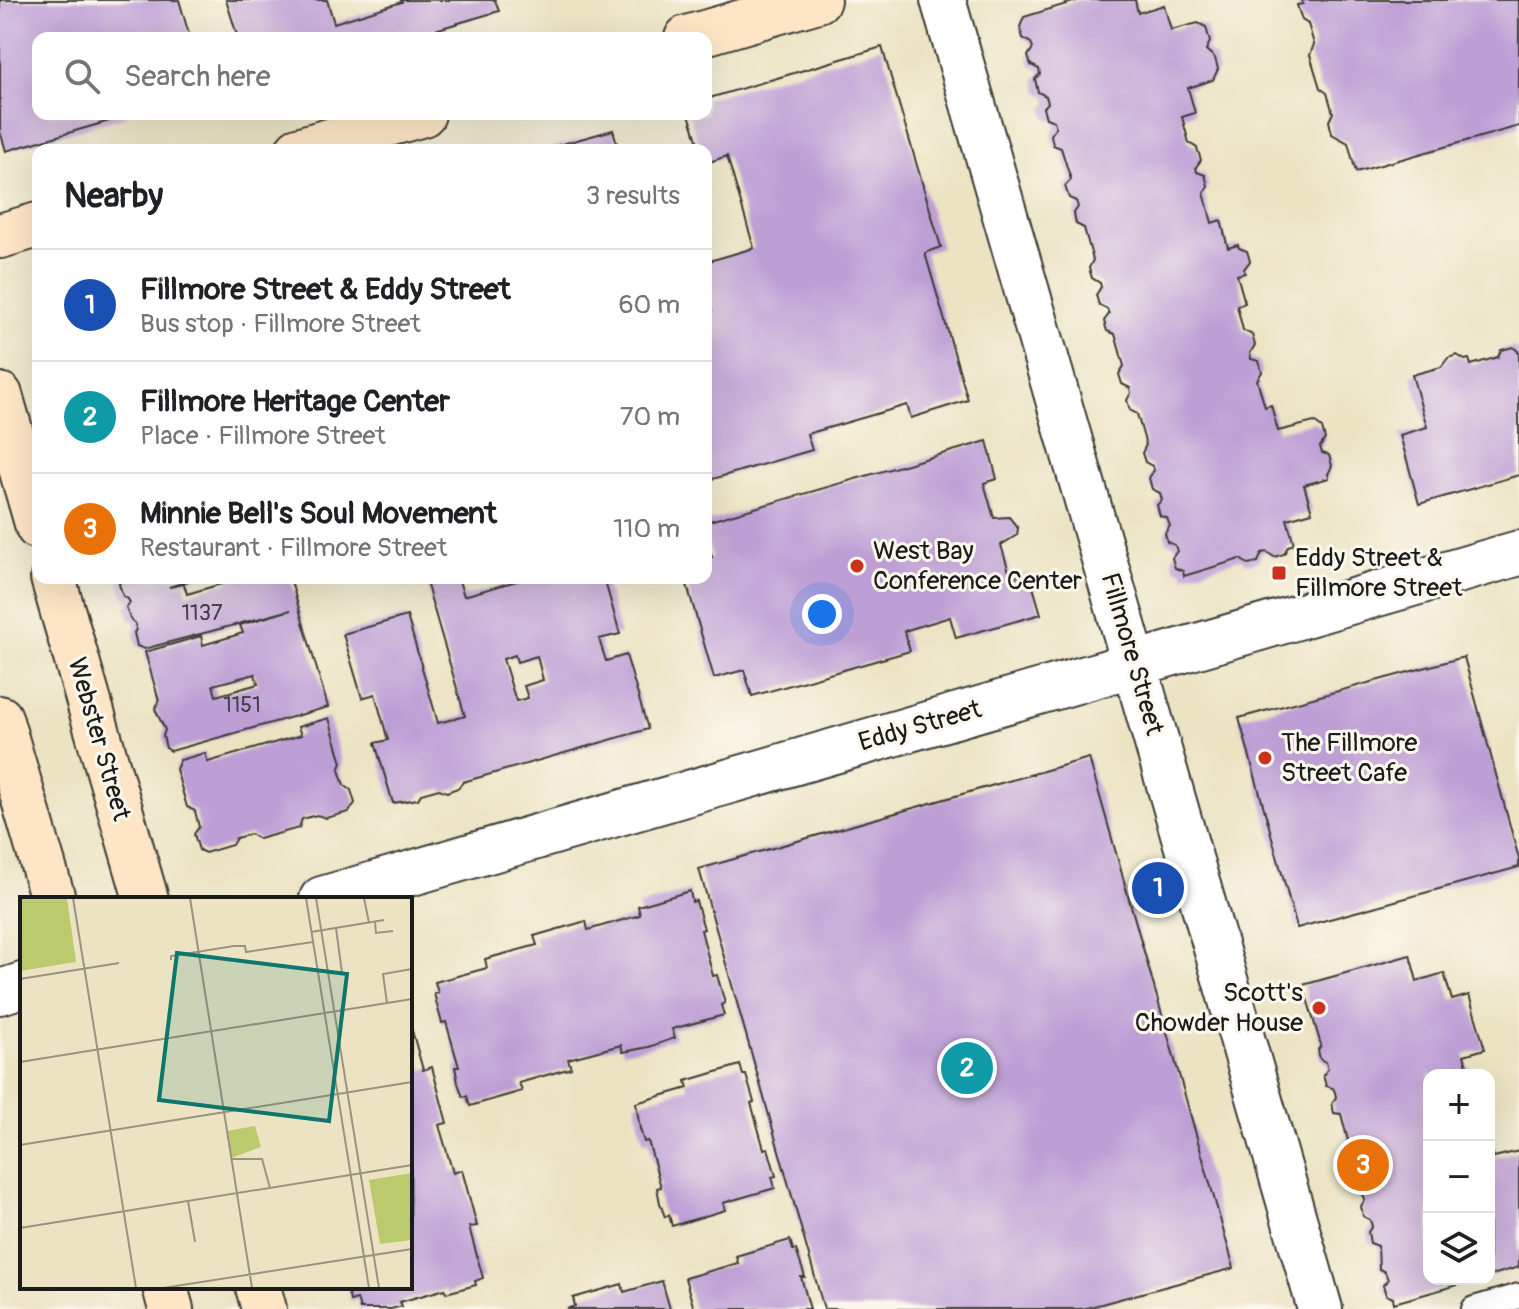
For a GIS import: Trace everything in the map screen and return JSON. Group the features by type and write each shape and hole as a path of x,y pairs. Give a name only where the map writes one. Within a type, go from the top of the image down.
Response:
{"main road":[{"path":"708,32 818,0"},
{"path":"319,144 402,120"},
{"path":"0,236 32,227"},
{"path":"0,395 32,506"},
{"name":"Webster Street","path":"55,584 145,897"},
{"path":"0,718 52,897"},
{"path":"166,1289 171,1309"},
{"path":"259,1289 264,1309"}],"street":[{"name":"Fillmore Street","path":"943,0 1320,1309"},
{"name":"Eddy Street","path":"329,897 1519,553"},
{"path":"0,992 20,986"}],"lane":[{"path":"1474,1309 1519,1296"}],"building":[{"path":"0,0 179,0 188,32 32,32 32,120 113,120 6,151 0,131"},
{"path":"226,0 327,0 334,23 401,0 495,0 499,11 428,32 236,32"},
{"path":"1079,0 1135,0 1138,13 1164,5 1171,30 1198,23 1206,27 1210,42 1206,50 1215,58 1218,69 1213,80 1188,88 1195,113 1182,117 1189,143 1197,148 1201,160 1196,167 1197,172 1205,175 1208,186 1204,193 1212,223 1221,220 1228,248 1238,245 1247,251 1250,261 1244,269 1245,273 1237,275 1245,303 1237,306 1243,330 1252,335 1255,345 1250,353 1251,359 1259,361 1262,372 1257,380 1265,407 1271,405 1278,431 1314,422 1322,428 1325,439 1320,447 1322,453 1329,455 1332,466 1329,478 1304,485 1312,512 1287,519 1294,544 1288,546 1284,554 1274,557 1267,552 1262,553 1258,562 1248,564 1240,559 1184,576 1183,571 1175,568 1172,558 1177,551 1175,545 1167,542 1165,533 1170,526 1167,518 1160,516 1157,505 1162,500 1160,493 1152,489 1149,478 1154,470 1145,462 1142,453 1146,445 1137,414 1130,410 1127,400 1130,388 1122,384 1119,374 1124,366 1115,334 1107,331 1104,321 1109,314 1099,305 1096,295 1100,283 1092,278 1089,268 1093,260 1084,228 1076,224 1074,213 1078,207 1076,201 1069,198 1065,186 1071,180 1061,148 1053,145 1051,135 1056,127 1054,121 1046,118 1043,108 1048,103 1046,96 1038,92 1035,79 1040,74 1039,69 1031,65 1028,56 1033,48 1023,38 1020,27 1024,17"},
{"path":"1302,0 1519,0 1519,126 1356,172 1348,143 1332,134 1329,121 1333,113 1327,93 1320,88 1310,55 1314,44 1308,24 1302,20 1297,5 1303,4"},
{"path":"882,47 941,247 925,253 968,400 911,418 907,405 807,434 812,450 712,479 712,260 754,248 727,156 712,161 712,144 698,144 691,120 712,120 712,97"},
{"path":"613,130 617,144 562,144"},
{"path":"1513,347 1519,352 1519,475 1419,504 1400,435 1427,427 1412,375 1441,367 1448,358 1457,355 1469,359 1471,365 1498,357 1501,350"},
{"name":"West Bay Conference Center","path":"987,441 997,479 984,483 994,518 1009,517 1018,528 1017,535 1001,545 1011,578 1029,573 1041,614 956,638 950,617 904,631 910,651 752,696 744,670 714,678 687,584 712,584 712,520"},
{"path":"119,584 179,584 169,587 184,584 187,594 221,584 292,584 328,707 171,751 166,748 165,730 155,709 159,701 145,652 201,636 203,645 243,633 240,625 291,610 144,649 137,646 135,623 126,607 130,603 123,596","holes":["255,674 258,684 216,696 213,685"]},
{"path":"427,584 460,584 464,596 506,584 606,584 620,634 599,639 606,661 626,655 648,729 463,782 458,788 447,792 439,789 421,794 418,799 393,803 375,743 388,740 375,694 362,698 343,634 407,616 438,723 465,716","holes":["515,655 517,662 537,656 543,680 524,686 528,698 516,701 503,659"]},
{"path":"1464,657 1519,867 1297,928 1239,718"},
{"path":"329,718 342,763 339,770 355,803 349,812 326,818 317,815 302,819 299,828 259,839 250,834 236,838 232,845 205,853 199,850 194,834 199,827 195,811 187,807 176,769 180,760 205,753 208,762 301,735 298,727"},
{"path":"1089,758 1234,1268 1083,1309 824,1309 699,869"},
{"path":"690,891 704,929 701,930 713,976 717,975 725,1003 721,1005 724,1015 672,1029 675,1038 649,1047 623,1052 621,1045 568,1059 571,1068 519,1083 522,1091 470,1106 458,1083 455,1067 459,1067 446,1022 442,1023 438,1009 435,982 487,968 485,959 537,945 534,936 586,921 588,930 640,915 638,906"},
{"path":"1410,955 1417,981 1444,973 1452,1000 1469,995 1485,1049 1464,1055 1468,1069 1423,1069 1423,1285 1457,1285 1394,1303 1393,1298 1386,1295 1383,1285 1388,1280 1385,1272 1379,1269 1378,1246 1370,1243 1368,1232 1372,1226 1370,1220 1363,1216 1361,1206 1365,1200 1363,1194 1356,1191 1354,1181 1357,1175 1341,1114 1334,1113 1332,1104 1335,1092 1326,1086 1323,1075 1328,1069 1326,1062 1320,1059 1318,1050 1321,1045 1303,985"},
{"path":"412,1031 423,1070 432,1067 447,1123 439,1125 453,1173 462,1170 477,1226 469,1227 483,1278 475,1281 476,1285 446,1293 445,1289 400,1302 402,1306 391,1309 360,1309 357,1299 350,1301 347,1289 412,1289"},
{"path":"740,1065 754,1102 751,1103 764,1149 768,1148 776,1176 772,1177 775,1188 723,1203 725,1210 672,1226 669,1215 665,1217 660,1203 657,1188 661,1187 648,1141 644,1142 640,1129 636,1103 688,1088 686,1081"},
{"path":"1519,1151 1519,1267 1495,1274 1495,1157"},
{"path":"790,1240 805,1277 801,1277 810,1309 694,1309 685,1278 738,1263 736,1256"},
{"path":"662,1281 670,1309 567,1309 575,1306 573,1298 622,1284 624,1292"}],"place":[{"name":"West Bay Conference Center","path":"857,566"},
{"name":"Eddy Street & Fillmore Street","path":"1279,573"},
{"name":"The Fillmore Street Cafe","path":"1265,758"},
{"name":"Fillmore Street & Eddy Street","path":"1158,888"},
{"name":"Scott's Chowder House","path":"1319,1008"},
{"name":"Fillmore Heritage Center","path":"967,1068"},
{"name":"Minnie Bell's Soul Movement","path":"1363,1165"}]}
